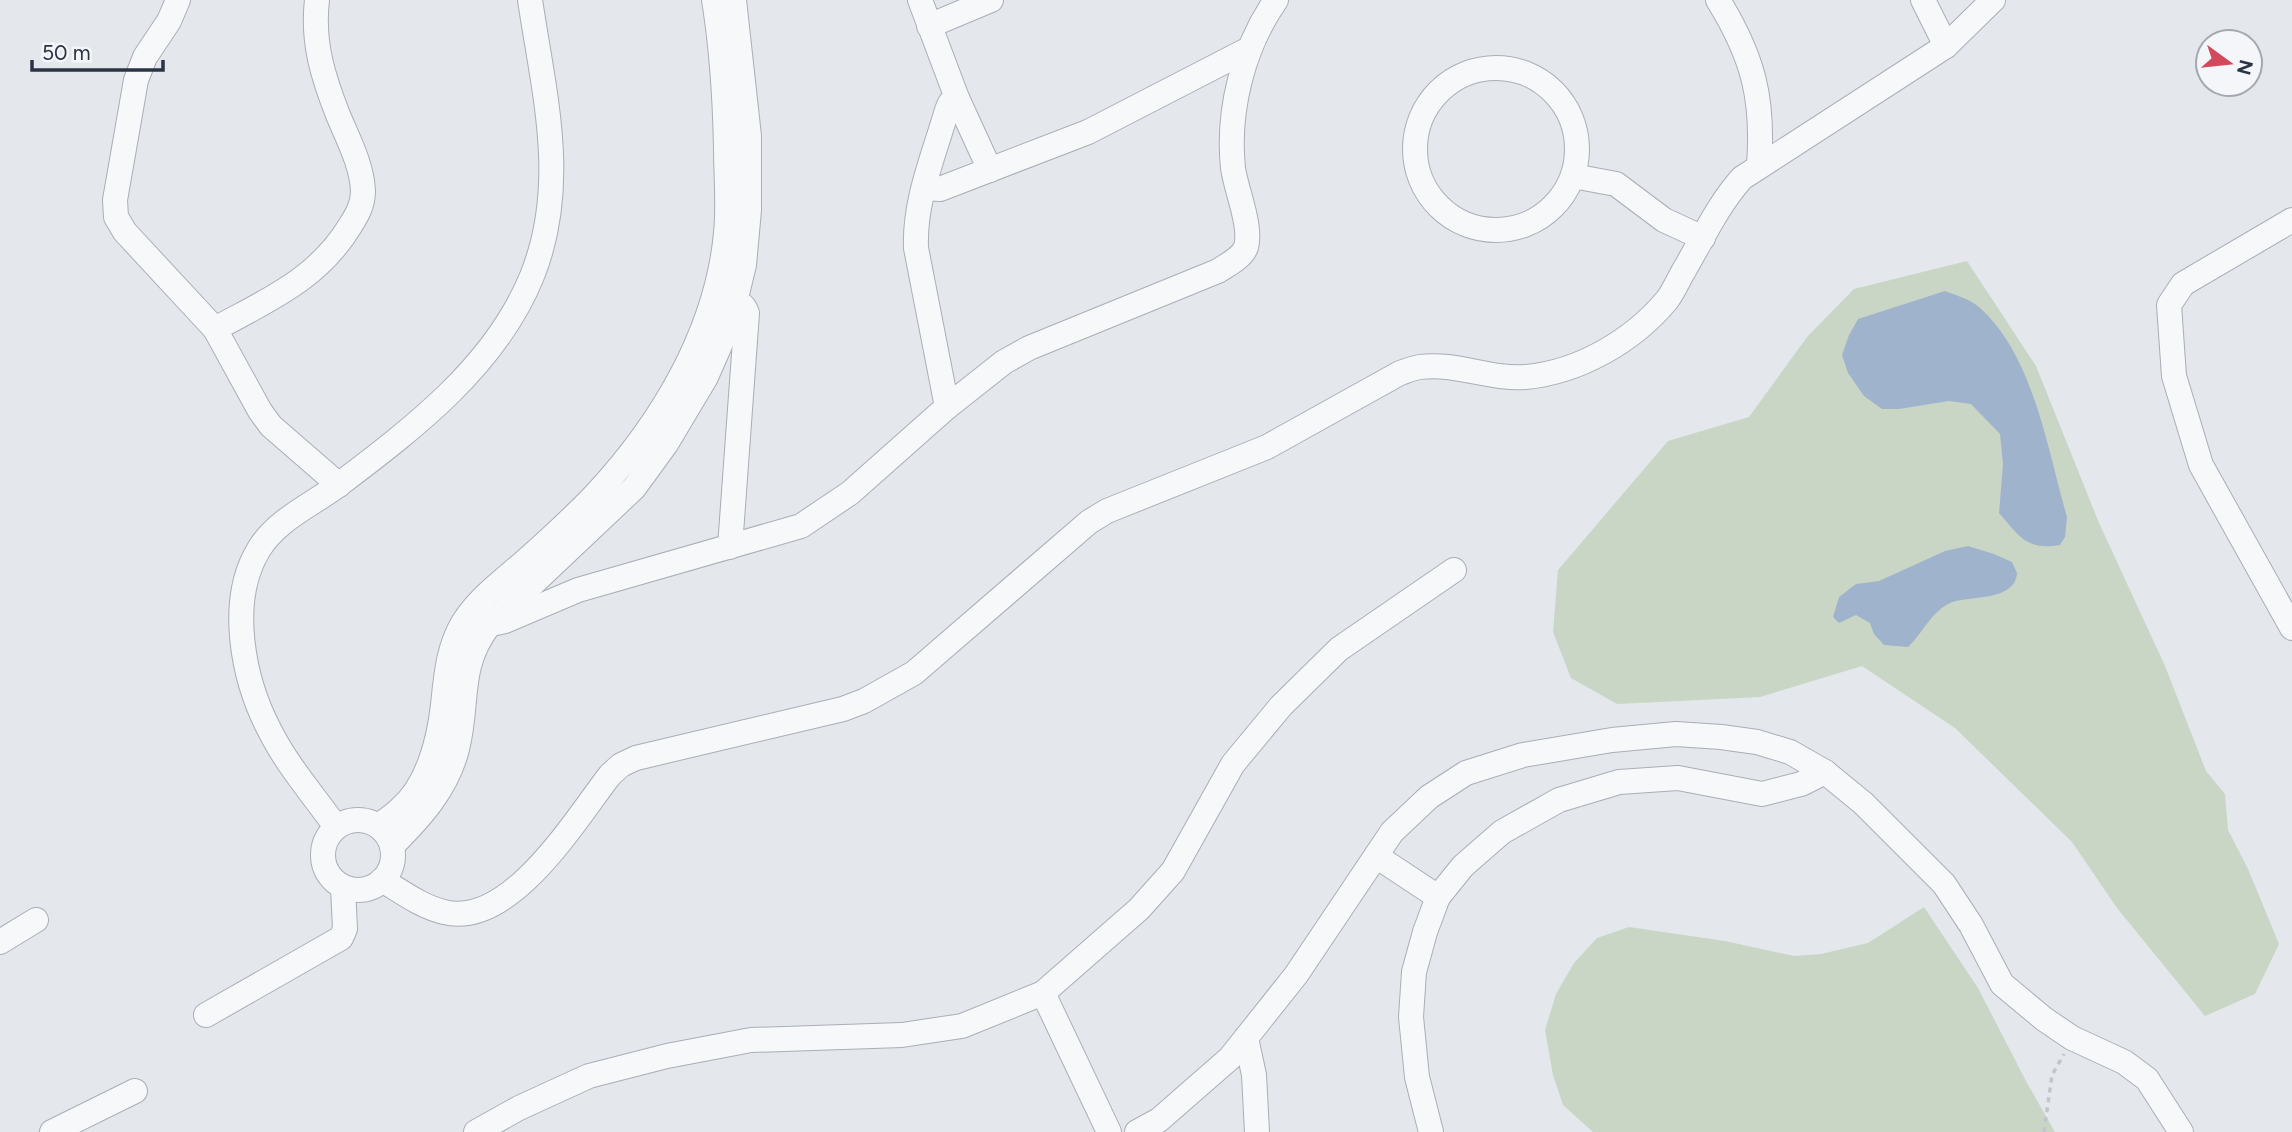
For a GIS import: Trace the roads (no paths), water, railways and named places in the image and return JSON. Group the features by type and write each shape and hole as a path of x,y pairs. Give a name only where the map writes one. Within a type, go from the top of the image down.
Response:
{"street":[{"path":"178,0 169,21 145,57 136,80 117,181 116,217 125,232 215,329 271,426 339,485"},
{"path":"215,329 307,276 340,243 360,209 363,194 361,173 323,77 317,49 317,0"},
{"path":"336,827 270,731 254,690 241,639 240,621 248,569 260,547 276,528 339,485 454,389 481,360 508,323 532,276 546,232 552,196 553,152 530,0"},
{"path":"392,846 423,814 449,772 457,749 467,668 479,639 489,625 634,488 666,444 706,377 721,343 724,300 722,260 727,215 725,123 714,0"},
{"path":"378,826 410,799 429,764 439,736 447,665 463,624 485,596 569,522 628,458 649,431 724,300 747,241 749,136 733,0"},
{"path":"920,0 957,98 990,170"},
{"path":"929,26 991,0"},
{"path":"463,624 478,627 489,625 516,617 578,590 801,526 850,493 947,407 1004,362 1029,348 1218,271 1238,258 1245,248 1247,233 1233,167 1237,94 1249,49 1276,0"},
{"path":"1718,0 1734,25 1752,66 1760,110 1759,165"},
{"path":"1923,0 1946,46"},
{"path":"382,880 420,903 445,913 467,915 491,907 515,891 547,857 610,775 621,765 636,758 843,709 864,701 915,673 1089,522 1107,511 1267,447 1400,373 1421,367 1444,367 1526,377 1555,373 1616,344 1640,327 1668,299 1727,195 1742,178 1946,46 1993,0"},
{"path":"924,188 940,189 1088,132 1249,49"},
{"path":"1498,66 1524,71 1546,83 1563,102 1569,114 1578,151 1573,176 1559,201 1537,220 1510,230 1482,230 1455,220 1433,202 1419,178 1414,149 1418,121 1431,98 1450,81 1473,70 1498,66"},
{"path":"947,407 916,248 915,228 947,110 950,103 957,98"},
{"path":"1760,110 1777,131 1795,144"},
{"path":"1573,176 1616,184 1664,220 1703,238"},
{"path":"2292,220 2183,284 2169,304 2174,376 2200,465 2292,628"},
{"path":"724,300 745,307 747,313 730,547"},
{"path":"476,1132 519,1108 589,1076 667,1056 751,1040 902,1035 962,1026 1043,992 1139,909 1172,870 1233,764 1281,706 1339,649 1454,569"},
{"path":"1137,1132 1159,1120 1230,1058 1296,975 1392,832 1429,797 1466,773 1524,755 1676,734 1756,742 1790,752 1825,772 1863,803 1944,884 1971,925 2002,984 2072,1038 2124,1062 2147,1079 2181,1132"},
{"path":"1431,1132 1418,1077 1411,1017 1414,972 1438,897 1463,866 1502,832 1559,800 1619,782 1678,778 1762,794 1801,784 1825,772"},
{"path":"357,820 378,826 389,838 392,846 391,865 382,880 364,890 343,887 333,880 326,871 323,859 328,836 336,827 357,820"},
{"path":"1376,856 1438,897"},
{"path":"206,1015 341,937 345,929 343,887"},
{"path":"0,942 36,920"},
{"path":"1043,992 1109,1132"},
{"path":"1246,1038 1254,1075 1257,1132"},
{"path":"52,1132 135,1091"}],"water":[{"path":"1945,291 1967,299 1979,307 1998,327 2026,377 2045,433 2067,517 2065,537 2060,545 2031,544 2018,535 1999,513 2003,464 2000,434 1971,404 1949,401 1882,409 1864,396 1848,373 1842,355 1858,319"},
{"path":"1968,546 2012,562 2017,573 2014,582 2000,593 1950,603 1932,617 1908,647 1884,645 1874,634 1870,623 1856,615 1839,623 1833,617 1839,597 1856,584 1879,581 1945,551"}]}
